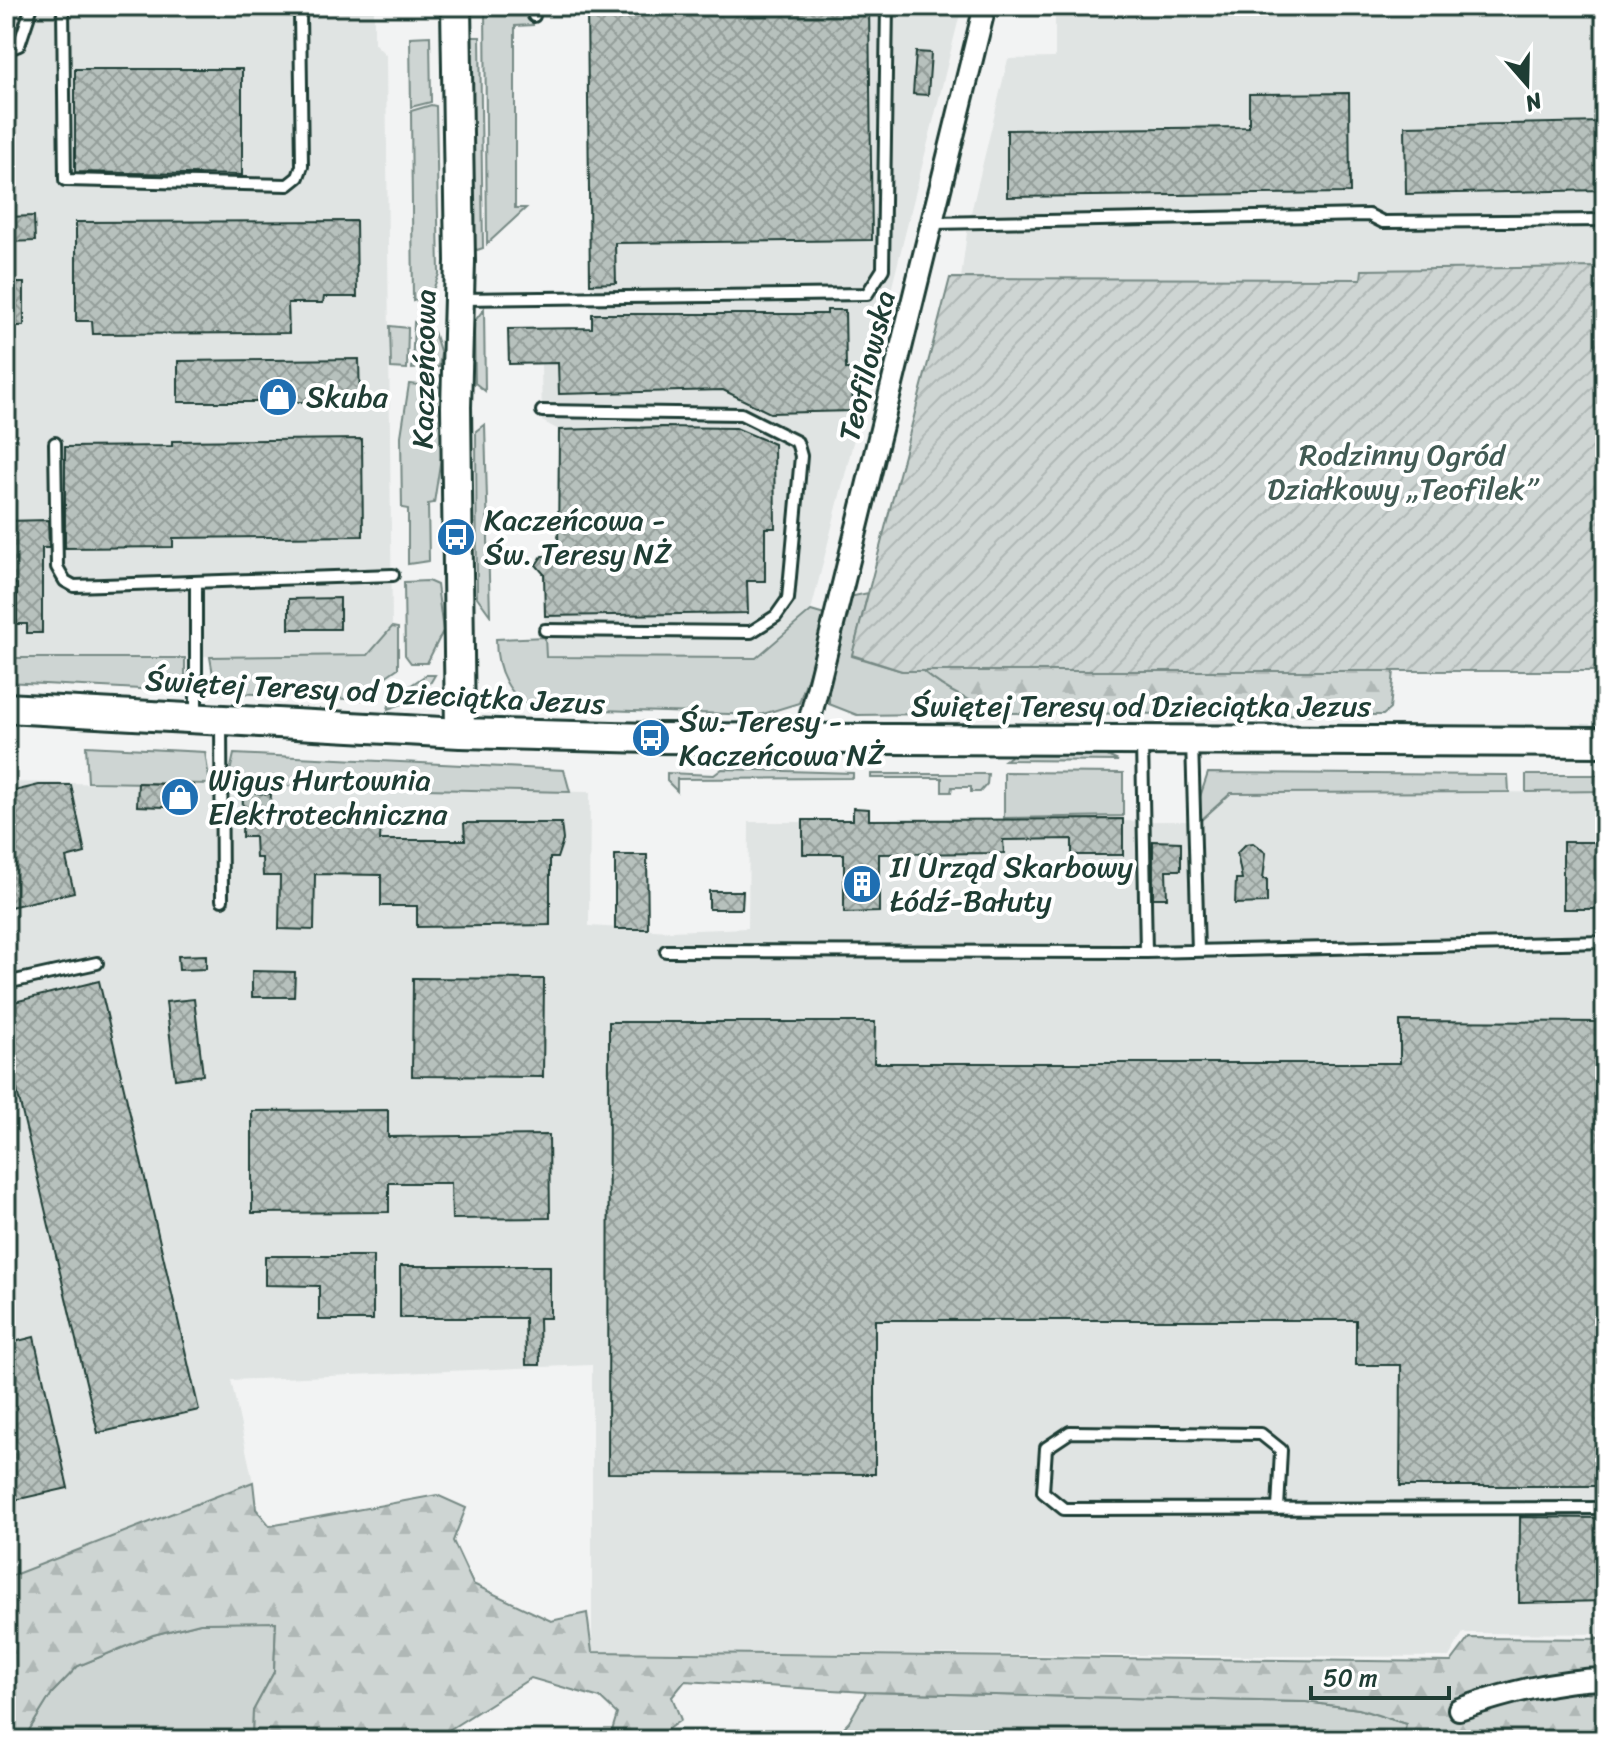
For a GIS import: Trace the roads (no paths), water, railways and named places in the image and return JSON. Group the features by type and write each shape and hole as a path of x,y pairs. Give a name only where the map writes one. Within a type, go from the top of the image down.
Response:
{"street":[{"name":"Kaczeńcowa","path":"456,6 459,299 456,537 460,733"},
{"name":"Teofilowska","path":"805,739 985,6"},
{"name":"Świętej Teresy od Dzieciątka Jezus","path":"6,708 460,733 805,739 1605,742"},
{"path":"1459,1709 1510,1693 1573,1680 1605,1679"}],"lane":[{"path":"6,50 19,45 32,6"},
{"path":"63,6 65,180 288,185 298,177 302,166 300,11 304,6"},
{"path":"459,299 867,294 883,269 887,6"},
{"path":"932,223 1364,215 1383,222 1605,220"},
{"path":"542,411 741,414 797,442 801,456 788,599 776,616 751,632 545,630"},
{"path":"55,443 57,567 65,581 74,586 393,575"},
{"path":"196,584 209,719 219,784 222,900"},
{"path":"1142,741 1146,952"},
{"path":"1192,741 1198,951"},
{"path":"666,951 1146,952 1605,942"},
{"path":"6,983 97,963"},
{"path":"1278,1509 1281,1450 1261,1434 1070,1432 1046,1448 1043,1492 1064,1509 1278,1509 1605,1508"}],"place":[{"name":"Skuba","path":"278,397"},
{"name":"Kaczeńcowa - Św. Teresy NŻ","path":"456,537"},
{"name":"Św. Teresy - Kaczeńcowa NŻ","path":"651,738"},
{"name":"Wigus Hurtownia Elektrotechniczna","path":"180,797"},
{"name":"II Urząd Skarbowy Łódź-Bałuty","path":"862,884"}],"park label":[{"name":"Rodzinny Ogród Działkowy „Teofilek”","path":"1402,472"}]}
